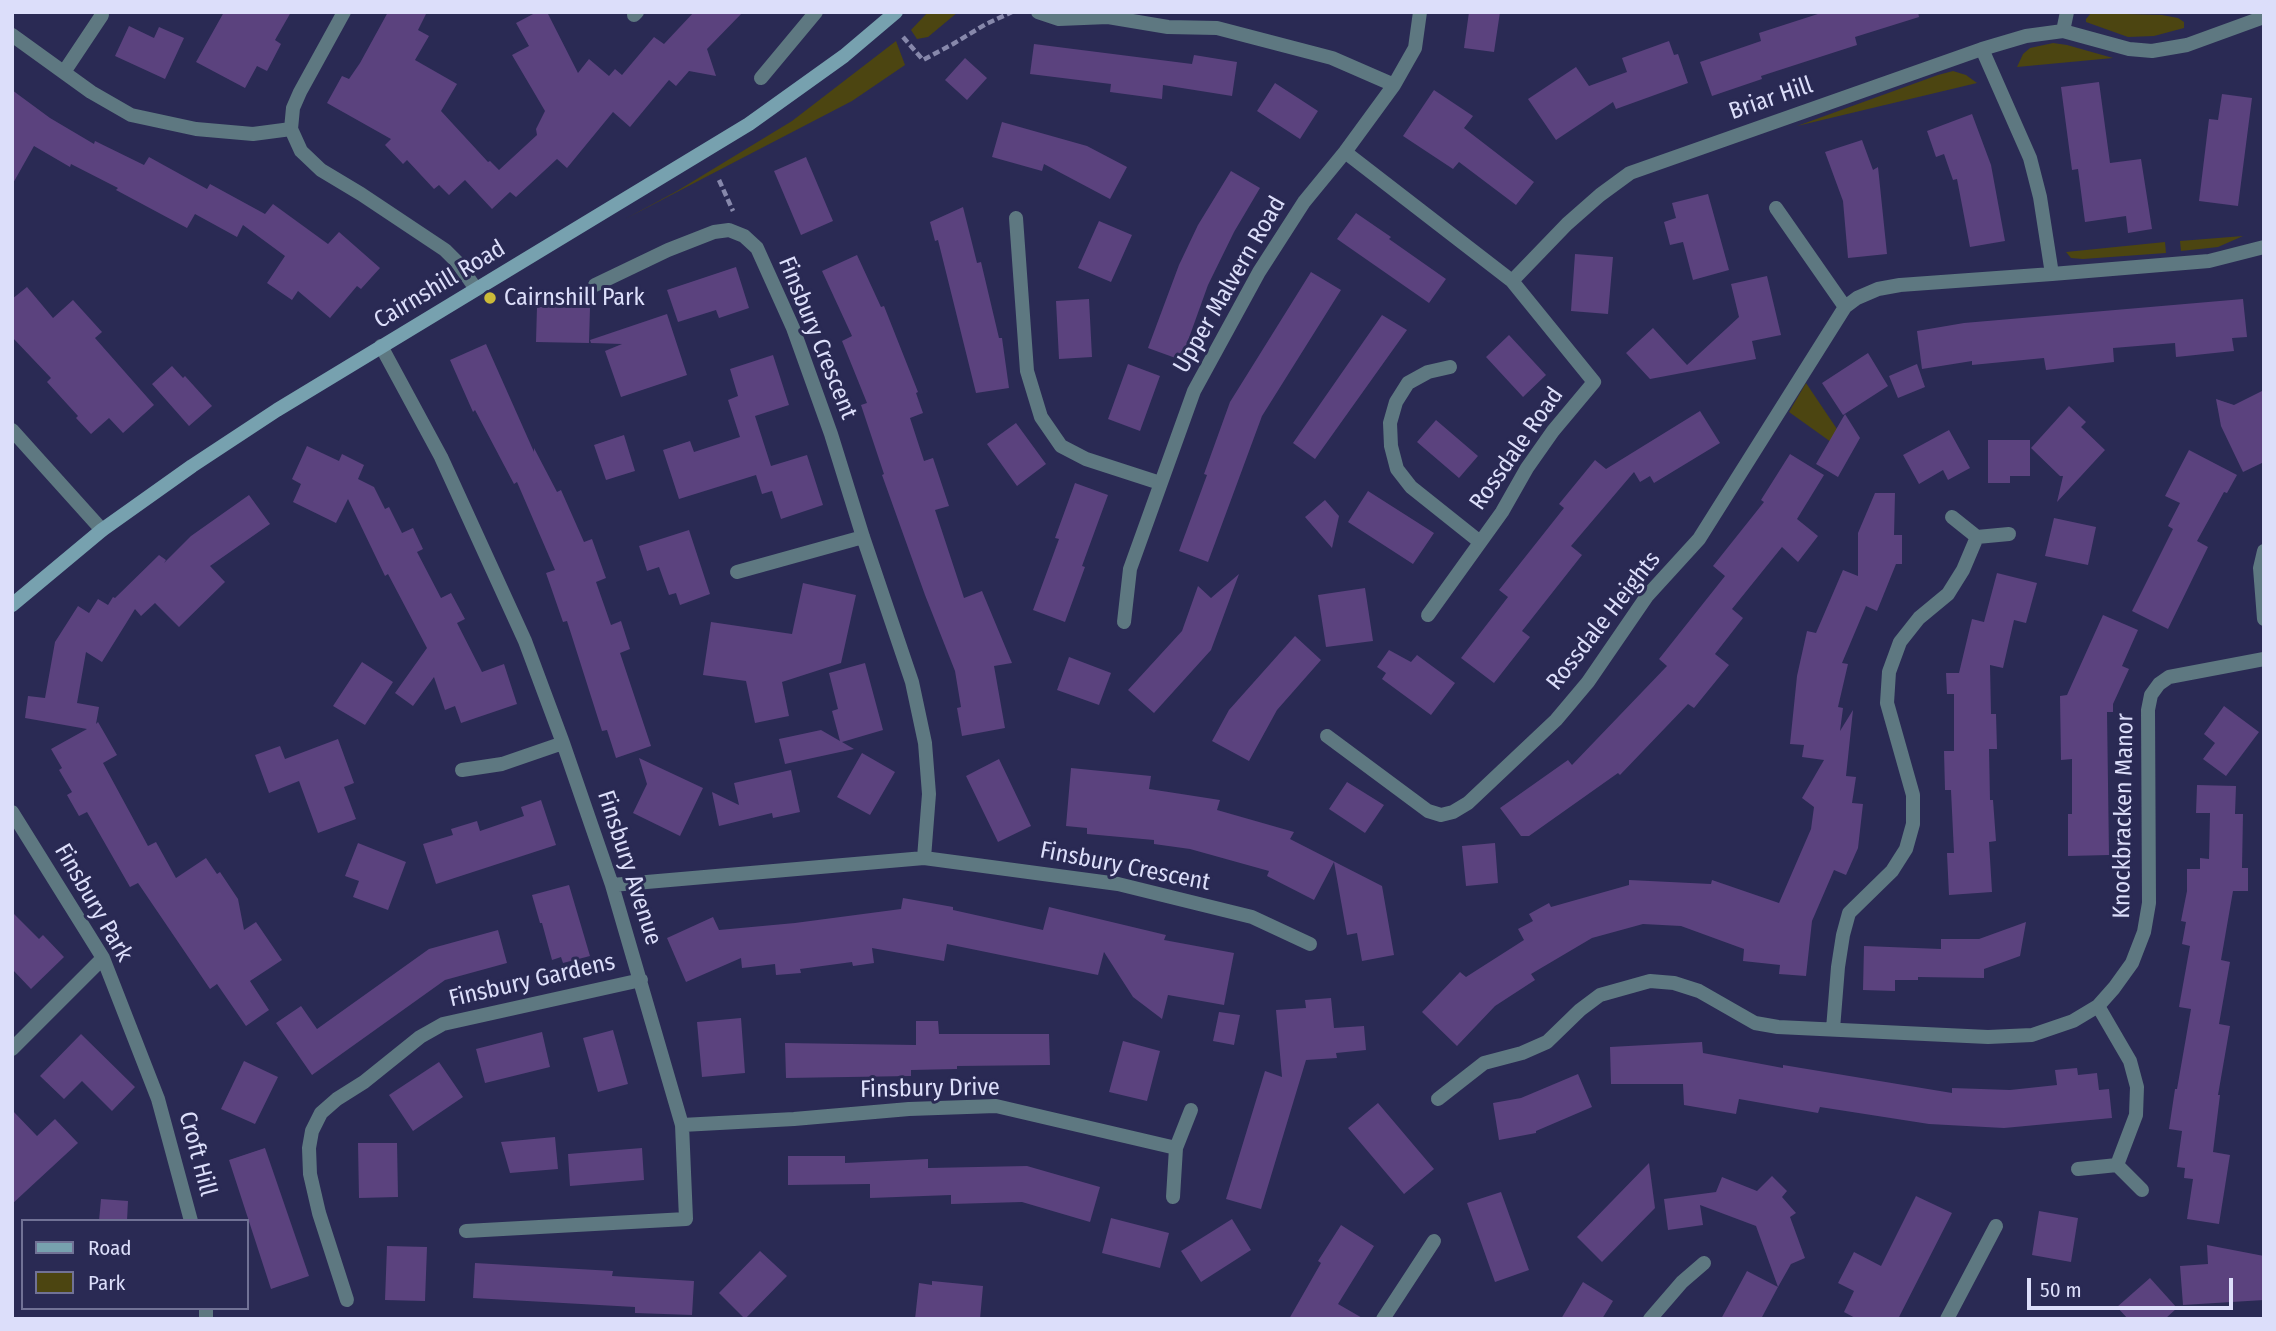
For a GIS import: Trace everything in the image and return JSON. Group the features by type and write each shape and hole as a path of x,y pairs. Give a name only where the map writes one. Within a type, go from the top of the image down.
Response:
{"street":[{"path":"344,12 293,108 291,129 301,151 321,170 445,250 476,289"},
{"path":"761,78 816,12"},
{"name":"Cairnshill Road","path":"12,605 102,530 192,466 381,346 749,124 845,56 896,12"},
{"path":"1038,12 1059,19 1108,17 1168,27 1217,28 1332,58 1394,85"},
{"name":"Upper Malvern Road","path":"1124,622 1130,569 1194,391 1259,272 1304,202 1394,85 1415,48 1420,12"},
{"path":"2067,12 2063,31 2129,49 2152,51 2187,45 2264,17"},
{"path":"64,72 102,15"},
{"name":"Briar Hill","path":"1512,281 1567,224 1630,173 1982,49 2025,36 2063,31"},
{"path":"12,35 91,92 131,115 196,129 253,134 291,129"},
{"path":"1982,49 2030,158 2040,197 2052,274"},
{"name":"Rossdale Road","path":"1345,152 1512,281 1594,382 1553,431 1527,468 1502,512 1428,615"},
{"path":"1776,208 1845,307"},
{"path":"1016,218 1027,371 1041,417 1061,446 1086,459 1160,483"},
{"name":"Finsbury Crescent","path":"595,285 668,250 714,232 729,230 744,236 757,248 793,328 831,434 912,682 925,743 929,794 924,858"},
{"name":"Rossdale Heights","path":"1328,736 1428,811 1441,815 1453,812 1468,803 1556,720 1588,682 1647,596 1699,539 1845,307 1857,298 1889,287 2209,261 2264,247"},
{"name":"Finsbury Avenue","path":"381,346 441,457 525,641 612,885 681,1125 686,1219 466,1231"},
{"path":"1450,368 1428,372 1408,383 1396,402 1390,424 1391,446 1397,468 1411,487 1480,542"},
{"path":"12,430 102,530"},
{"path":"1952,517 1977,537 2010,534"},
{"path":"737,572 863,537"},
{"path":"1833,1029 1838,967 1849,913 1892,871 1906,849 1913,824 1913,795 1887,703 1889,672 1900,642 1919,618 1948,594 1963,570 1977,537"},
{"path":"2264,551 2260,568 2264,619"},
{"name":"Knockbracken Manor","path":"1438,1099 1484,1063 1522,1053 1547,1042 1580,1010 1601,995 1650,981 1674,983 1699,992 1755,1023 1778,1027 1988,1037 2032,1035 2073,1021 2098,1006 2132,962 2144,932 2149,903 2148,710 2151,695 2158,684 2169,677 2264,659"},
{"path":"462,770 502,764 563,743"},
{"name":"Finsbury Park","path":"12,812 103,958 159,1099"},
{"name":"Finsbury Crescent","path":"612,885 924,858 1118,884 1252,917 1310,944"},
{"path":"12,1049 103,958"},
{"name":"Finsbury Gardens","path":"347,1300 319,1213 310,1174 309,1148 312,1131 321,1113 365,1083 420,1037 443,1024 641,981"},
{"path":"2098,1006 2130,1061 2137,1087 2136,1115 2117,1165"},
{"name":"Croft Hill","path":"159,1099 190,1219"},
{"name":"Finsbury Drive","path":"681,1125 909,1109 996,1106 1176,1148"},
{"path":"1173,1197 1176,1148 1192,1110"},
{"path":"2078,1169 2117,1165"},
{"path":"2117,1165 2142,1190"},
{"path":"1947,1319 1996,1226"},
{"path":"1383,1319 1434,1241"},
{"path":"1650,1319 1682,1282 1704,1263"}],"path":[{"path":"903,37 923,60 994,19 1012,12"}],"green space":[{"path":"928,12 958,12 928,37 917,39 911,30"},
{"path":"2091,13 2162,15 2178,18 2184,22 2184,28 2154,36 2128,37 2086,22"},
{"path":"896,41 905,65 852,101 625,219 677,191 792,121"},
{"path":"2053,43 2113,58 2017,67 2023,54 2030,48"},
{"path":"1953,71 1966,75 1977,83 1797,126 1938,75"},
{"path":"2243,236 2218,247 2181,251 2180,241"},
{"path":"2165,242 2166,253 2083,259 2071,258 2066,252"},
{"path":"1806,383 1839,432 1831,442 1789,412"}],"building":[{"path":"224,12 291,12 275,40 281,44 267,71 257,66 245,88 196,62"},
{"path":"388,12 427,12 418,30 429,36 415,60 457,84 441,111 488,162 499,170 537,135 536,129 545,111 512,55 529,46 516,23 537,12 547,12 578,73 589,59 609,76 615,69 622,75 654,37 664,44 694,12 743,12 707,49 716,76 689,71 676,86 669,80 630,127 613,112 567,168 557,159 516,197 510,192 492,209 465,180 449,195 439,185 434,189 407,160 403,164 385,145 391,139 327,103 342,76 349,79 360,63"},
{"path":"1469,12 1500,12 1494,52 1464,48"},
{"path":"1824,12 1918,12 1919,17 1855,37 1857,45 1761,76 1762,79 1712,96 1700,62 1761,41 1759,33"},
{"path":"129,26 154,38 159,27 184,38 165,79 115,56"},
{"path":"1669,41 1674,55 1678,54 1688,83 1616,109 1613,102 1556,140 1528,99 1576,67 1589,86 1627,72 1622,58"},
{"path":"1034,44 1192,64 1194,55 1237,62 1232,96 1163,85 1162,99 1110,92 1111,84 1030,74"},
{"path":"965,58 987,78 967,100 945,80"},
{"path":"2099,82 2110,163 2141,159 2152,229 2128,233 2126,216 2085,222 2078,169 2072,170 2061,87"},
{"path":"1275,83 1318,111 1300,139 1257,111"},
{"path":"12,90 50,118 94,144 95,141 144,165 149,157 207,189 210,184 265,214 273,204 328,244 339,232 380,268 361,289 357,286 330,318 298,291 292,300 267,283 285,256 243,225 237,237 195,214 187,228 116,190 118,188 71,164 70,167 34,146 12,185"},
{"path":"1434,90 1473,116 1464,128 1534,182 1516,205 1459,162 1453,169 1403,136"},
{"path":"2222,94 2252,98 2238,206 2199,201 2209,119 2218,120"},
{"path":"1972,114 1991,165 2005,241 1970,247 1957,179 1953,180 1944,154 1936,157 1927,131"},
{"path":"1002,122 1087,146 1127,167 1110,199 1044,164 1042,171 992,157"},
{"path":"1862,140 1873,170 1878,167 1887,254 1848,258 1843,201 1825,152"},
{"path":"806,157 833,221 801,235 774,171"},
{"path":"1231,171 1260,188 1234,232 1208,285 1181,360 1148,348 1179,265 1198,225"},
{"path":"1708,194 1729,270 1693,280 1683,242 1670,245 1664,222 1676,218 1672,203"},
{"path":"963,207 977,263 981,262 999,338 1002,338 1009,388 976,393 938,240 935,241 930,222"},
{"path":"1356,213 1446,279 1429,303 1337,239"},
{"path":"1099,221 1132,235 1111,282 1078,268"},
{"path":"1575,254 1613,257 1608,314 1571,311"},
{"path":"857,255 881,307 884,306 918,392 916,393 923,413 910,418 924,461 933,458 949,506 935,510 964,598 982,591 1012,663 994,666 1005,728 962,736 957,708 961,707 955,671 882,475 884,474 861,405 867,403 842,341 852,336 822,271"},
{"path":"736,267 749,308 719,318 716,310 678,322 667,290"},
{"path":"1311,272 1341,290 1262,416 1208,562 1179,551 1230,402"},
{"path":"1767,276 1781,335 1752,341 1756,359 1650,379 1626,353 1653,328 1687,365 1739,317 1731,284"},
{"path":"27,287 53,318 73,300 102,332 95,338 154,405 123,433 109,418 91,434 47,382 51,378 12,337 12,299"},
{"path":"1089,299 1092,357 1059,359 1056,301"},
{"path":"2243,299 2247,337 2232,338 2234,351 2176,357 2175,343 2113,348 2114,362 2046,370 2044,358 1972,365 1972,361 1922,369 1917,331 1964,323"},
{"path":"537,307 590,308 589,343 536,342"},
{"path":"667,314 687,375 621,397 605,351 622,344 591,343 590,340"},
{"path":"1382,315 1407,330 1315,459 1293,443"},
{"path":"1509,335 1546,375 1523,397 1486,357"},
{"path":"486,344 534,452 534,448 557,492 561,490 584,542 592,539 606,578 596,582 611,625 621,621 630,649 620,653 651,746 616,758 607,730 602,731 567,621 563,622 546,573 555,570 517,482 514,484 475,410 473,412 450,360"},
{"path":"1868,353 1888,386 1843,415 1822,383"},
{"path":"773,355 789,405 755,416 771,466 807,455 823,505 781,519 772,491 762,494 756,475 679,499 663,450 690,441 694,452 740,437 728,400 738,396 730,369"},
{"path":"1128,364 1160,376 1140,431 1108,419"},
{"path":"1917,364 1925,387 1898,398 1889,376"},
{"path":"172,366 183,378 185,376 212,406 189,426 152,384"},
{"path":"2264,390 2264,462 2243,472 2221,426 2216,399 2234,405"},
{"path":"2069,406 2086,422 2081,427 2105,450 2057,502 2063,476 2031,448"},
{"path":"1700,411 1720,443 1654,483 1650,476 1640,482 1634,472 1571,546 1582,555 1522,631 1530,637 1494,683 1461,658 1508,597 1499,590 1564,508 1559,504 1595,460 1606,469"},
{"path":"1845,414 1860,438 1838,477 1816,464"},
{"path":"1436,420 1478,456 1459,478 1417,442"},
{"path":"1016,423 1046,464 1017,486 987,444"},
{"path":"1949,430 1970,468 1948,480 1943,470 1919,484 1903,455"},
{"path":"624,435 635,471 606,480 594,445"},
{"path":"1988,440 2030,440 2030,476 2010,476 2010,483 1988,483"},
{"path":"307,446 339,461 342,454 364,465 358,479 374,487 385,509 389,507 402,533 413,528 423,549 417,552 441,598 451,593 465,619 457,623 482,672 504,664 517,704 461,723 455,706 445,710 434,677 413,706 395,693 427,648 388,574 385,576 348,499 336,523 293,502 301,484 292,479"},
{"path":"2189,450 2237,475 2227,493 2224,492 2197,541 2208,547 2168,629 2132,611 2173,529 2168,526 2180,503 2165,496"},
{"path":"1790,454 1824,475 1797,519 1818,536 1798,562 1782,547 1732,609 1743,618 1715,654 1729,665 1694,708 1688,704 1620,775 1618,773 1529,836 1521,836 1500,808 1568,760 1572,765 1667,666 1659,659 1725,576 1713,566 1764,502 1761,500"},
{"path":"1075,483 1108,495 1065,622 1033,610 1059,539 1055,538"},
{"path":"1368,491 1434,533 1413,564 1348,522"},
{"path":"1875,493 1895,493 1894,535 1902,535 1902,564 1896,564 1877,611 1866,606 1842,663 1848,664 1838,707 1843,708 1840,731 1853,710 1846,776 1856,777 1852,803 1863,804 1858,848 1846,875 1834,870 1812,921 1806,976 1779,974 1780,965 1743,961 1744,949 1681,926 1643,924 1592,938 1531,974 1535,980 1495,1006 1457,1046 1422,1012 1460,972 1466,977 1524,940 1518,929 1533,921 1529,914 1549,903 1551,907 1629,885 1629,880 1711,884 1712,880 1779,903 1811,829 1814,807 1802,798 1824,760 1802,757 1804,745 1790,744 1797,676 1807,631 1816,633 1843,570 1858,576 1858,533"},
{"path":"249,495 270,524 210,566 225,582 179,627 155,603 141,616 135,609 102,662 86,652 77,703 99,707 96,724 98,722 117,755 103,763 148,846 156,842 176,878 206,858 217,874 220,872 238,899 244,930 256,922 282,960 250,981 269,1010 246,1026 217,984 210,989 138,883 130,887 87,812 79,816 67,795 72,792 51,749 87,729 25,718 28,696 45,698 55,642 78,606 89,613 98,599 108,605 113,597 159,555 166,560 164,563 191,536"},
{"path":"1325,500 1339,516 1332,548 1305,517"},
{"path":"2054,518 2096,527 2088,565 2045,556"},
{"path":"689,530 710,594 680,605 676,593 669,595 659,567 647,571 639,546"},
{"path":"1997,573 2037,583 2026,623 2014,620 2003,668 1990,665 1991,714 1996,714 1997,749 1989,749 1990,800 1993,800 1996,841 1989,842 1992,892 1949,895 1947,853 1954,853 1951,790 1945,790 1944,751 1954,751 1954,694 1947,694 1946,673 1959,673 1972,619 1984,622"},
{"path":"1239,574 1211,650 1154,713 1128,690 1182,631 1198,586 1211,598"},
{"path":"803,583 856,595 841,663 782,682 789,716 755,723 746,681 703,675 711,622 792,634"},
{"path":"1365,588 1373,641 1326,647 1318,595"},
{"path":"2103,615 2138,630 2122,666 2129,669 2113,704 2113,712 2107,712 2109,855 2068,856 2068,814 2072,814 2072,759 2061,760 2060,696 2067,695"},
{"path":"1295,636 1321,660 1277,710 1249,761 1212,741 1229,710"},
{"path":"1389,650 1411,662 1417,655 1455,683 1431,715 1382,679 1386,673 1377,667"},
{"path":"1069,657 1111,673 1099,705 1057,690"},
{"path":"362,662 393,682 365,725 333,706"},
{"path":"865,663 883,730 842,742 854,749 785,764 779,739 821,730 840,741 832,711 838,709 829,673"},
{"path":"2224,706 2259,732 2226,776 2203,759 2215,743 2204,734"},
{"path":"338,739 354,783 344,787 356,819 318,833 299,781 269,793 255,755 280,746 285,759"},
{"path":"862,753 895,772 870,815 837,797"},
{"path":"639,758 703,788 680,836 633,813 647,784"},
{"path":"999,759 1031,826 998,842 966,776"},
{"path":"1071,768 1151,776 1149,789 1220,800 1217,810 1294,832 1290,839 1382,886 1394,955 1362,961 1357,933 1347,935 1334,862 1314,900 1267,876 1269,871 1190,849 1154,844 1154,840 1087,834 1087,828 1066,826"},
{"path":"791,770 800,812 773,818 772,813 719,826 712,792 739,805 734,783"},
{"path":"1347,782 1384,805 1365,833 1329,809"},
{"path":"2197,785 2236,786 2235,814 2243,814 2242,868 2248,868 2248,891 2233,891 2221,960 2230,962 2219,1024 2230,1026 2218,1095 2213,1152 2230,1155 2219,1224 2187,1219 2193,1179 2184,1178 2185,1168 2177,1167 2182,1131 2169,1129 2191,1009 2179,1007 2190,946 2182,944 2186,922 2181,921 2187,891 2187,869 2200,869 2200,858 2209,859 2210,813 2196,813"},
{"path":"541,800 556,845 436,884 423,844 453,835 451,829 477,821 480,831 524,816 521,807"},
{"path":"358,843 406,862 388,910 353,897 359,881 345,876"},
{"path":"1495,843 1498,883 1466,886 1462,846"},
{"path":"569,885 590,956 563,963 561,957 552,960 532,895"},
{"path":"903,898 953,907 953,910 1043,930 1049,907 1166,935 1164,940 1234,953 1224,1005 1168,995 1162,1019 1133,997 1104,952 1098,975 947,944 944,961 872,948 874,963 853,966 852,962 800,969 801,973 776,975 775,964 742,968 741,958 686,982 667,938 713,917 719,930 795,923 901,909"},
{"path":"12,912 39,939 43,935 64,957 31,989 12,969"},
{"path":"2026,922 2020,956 1984,969 1984,978 1918,977 1918,980 1895,980 1895,991 1863,990 1864,946 1941,949 1941,939 1979,939"},
{"path":"498,930 507,963 445,980 312,1075 276,1023 301,1006 317,1029 429,949"},
{"path":"1331,998 1334,1028 1364,1026 1366,1050 1336,1053 1337,1058 1306,1060 1261,1209 1226,1199 1265,1071 1282,1077 1276,1010 1306,1008 1305,1000"},
{"path":"1219,1012 1240,1015 1234,1045 1213,1041"},
{"path":"741,1018 745,1073 702,1077 697,1022"},
{"path":"916,1021 938,1021 939,1034 1049,1034 1050,1065 957,1066 957,1069 911,1070 911,1076 786,1078 785,1043 916,1045"},
{"path":"613,1030 628,1084 598,1092 583,1038"},
{"path":"542,1032 550,1067 485,1083 476,1049"},
{"path":"81,1034 135,1087 112,1111 82,1081 64,1099 40,1076"},
{"path":"1123,1041 1160,1051 1147,1101 1109,1092"},
{"path":"1702,1042 1703,1053 1783,1068 1783,1065 1952,1093 1952,1088 2010,1090 2057,1085 2055,1070 2077,1068 2078,1075 2097,1073 2099,1090 2109,1089 2112,1118 2004,1128 1929,1124 1820,1107 1818,1113 1739,1099 1736,1114 1684,1105 1683,1084 1611,1084 1610,1047"},
{"path":"244,1061 278,1077 255,1124 221,1109"},
{"path":"439,1062 463,1097 413,1131 389,1095"},
{"path":"1578,1074 1592,1107 1536,1133 1499,1140 1493,1103 1521,1098"},
{"path":"1378,1103 1434,1169 1404,1194 1348,1128"},
{"path":"12,1110 37,1136 55,1119 78,1143 12,1204"},
{"path":"555,1137 558,1169 510,1173 501,1142"},
{"path":"358,1143 397,1143 398,1197 359,1198"},
{"path":"265,1148 309,1276 271,1289 229,1160"},
{"path":"642,1148 644,1180 570,1186 568,1154"},
{"path":"788,1156 845,1156 845,1163 928,1159 928,1168 1027,1166 1100,1187 1090,1222 1022,1202 951,1204 951,1195 870,1198 870,1184 788,1185"},
{"path":"1649,1163 1655,1208 1602,1262 1577,1237"},
{"path":"1772,1176 1787,1191 1782,1197 1796,1213 1790,1217 1805,1258 1791,1264 1778,1287 1756,1226 1700,1205 1703,1225 1668,1230 1664,1199 1716,1192 1722,1177 1757,1191"},
{"path":"1501,1192 1529,1270 1495,1282 1467,1203"},
{"path":"1916,1196 1952,1213 1898,1319 1857,1319 1844,1312 1854,1291 1838,1283 1854,1252 1881,1266"},
{"path":"101,1199 128,1201 127,1219 99,1219"},
{"path":"2039,1211 2078,1218 2071,1262 2032,1255"},
{"path":"1111,1218 1169,1233 1160,1268 1102,1253"},
{"path":"1232,1219 1251,1250 1201,1282 1181,1251"},
{"path":"1341,1225 1374,1246 1338,1304 1364,1319 1289,1319 1321,1263 1318,1261"},
{"path":"2207,1245 2264,1256 2264,1300 2183,1305 2180,1266 2208,1264"},
{"path":"387,1246 427,1247 425,1301 385,1300"},
{"path":"760,1251 787,1276 745,1319 719,1293"},
{"path":"475,1263 613,1271 612,1276 694,1281 692,1315 635,1313 635,1307 473,1298"},
{"path":"1747,1271 1778,1287 1761,1319 1721,1319"},
{"path":"2150,1278 2177,1308 2165,1319 2128,1319 2117,1307"},
{"path":"932,1281 983,1286 980,1319 915,1319 919,1283 932,1285"},
{"path":"1583,1282 1613,1301 1602,1319 1561,1319"}],"place":[{"name":"Cairnshill Park","path":"490,298"}]}
